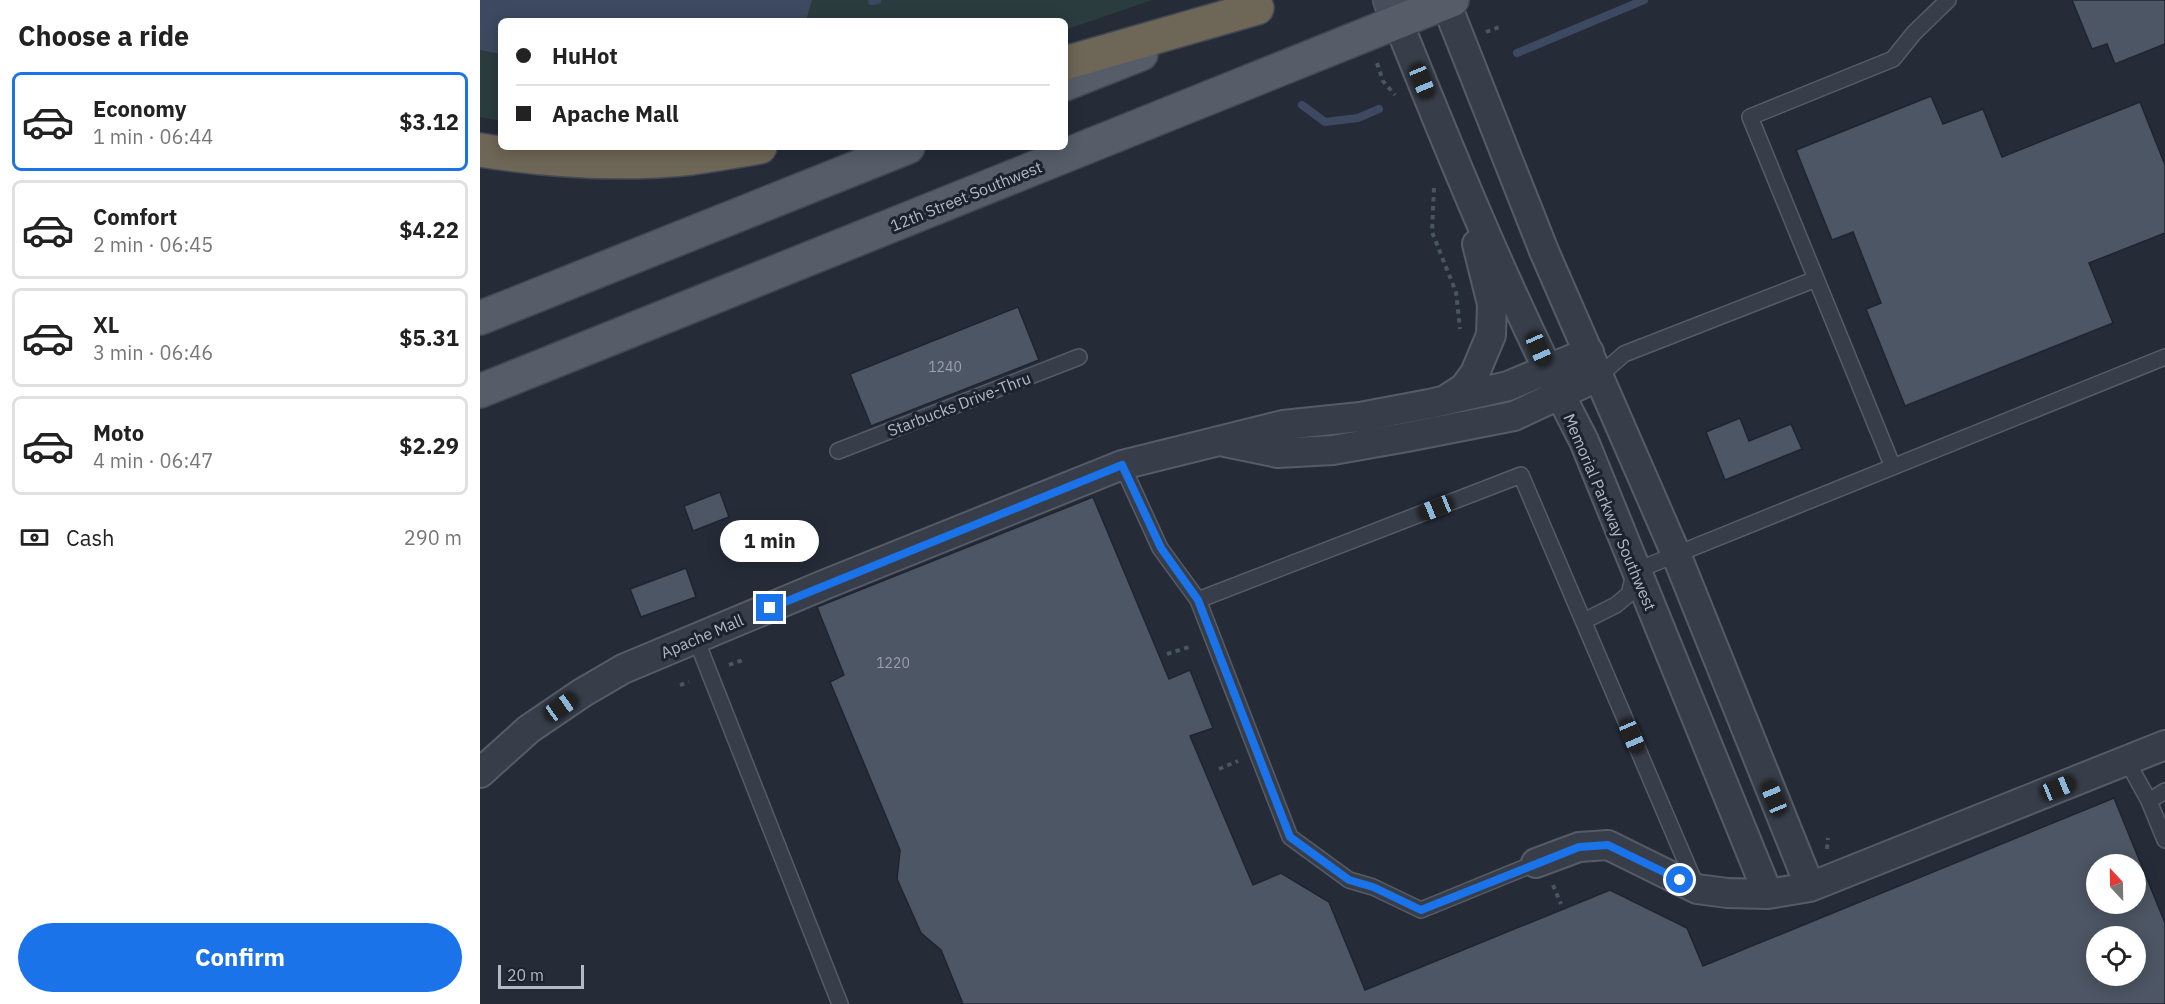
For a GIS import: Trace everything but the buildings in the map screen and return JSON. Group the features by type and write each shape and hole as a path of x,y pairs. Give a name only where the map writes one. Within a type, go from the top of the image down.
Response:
{"highway":[{"path":"1068,62 1266,4"},
{"path":"480,150 569,161 642,162 692,158 741,150"}],"main road":[{"name":"12th Street Southwest","path":"1068,147 1394,11 1448,1"},
{"path":"1068,83 1266,4"},
{"path":"480,318 900,150"},
{"name":"12th Street Southwest","path":"480,391 1060,150"}],"street":[{"path":"1448,1 1539,240 1676,554 1810,887"},
{"name":"Memorial Parkway Southwest","path":"1394,11 1456,166 1553,381 1584,441 1768,894"},
{"path":"1443,402 1464,388 1484,354 1491,335 1492,304 1456,166"},
{"path":"1217,441 1278,453 1333,450 1514,416 1553,381 1594,364"},
{"name":"Apache Mall","path":"480,773 529,729 582,693 623,669 1122,465 1282,425 1360,417 1443,402 1508,386 1553,381"},
{"path":"1536,863 1579,847 1608,845 1697,889 1727,893 1768,894 1810,887 2165,745"}],"lane":[{"path":"1893,467 1750,117 1893,59 1914,33 1948,0"},
{"path":"1594,364 1815,279"},
{"path":"1594,364 1624,354"},
{"name":"Starbucks Drive-Thru","path":"838,451 1079,357"},
{"path":"1584,621 1616,605 1629,594 1635,571 2165,357"},
{"path":"1122,465 1161,548 1198,600 1290,837 1349,880 1373,887 1421,910 1536,863"},
{"path":"1198,600 1521,475 1697,889"},
{"path":"696,639 840,1004"},
{"path":"2127,761 2149,801 2165,840"},
{"path":"2149,801 2165,791"}],"path":[{"path":"1383,81 1397,98"},
{"path":"1434,184 1432,232 1456,292 1468,382"}],"shaded area":[{"path":"480,0 1152,0 1068,29 1068,18 498,18 498,120 480,117"}],"water":[{"path":"480,0 812,0 807,18 498,18 498,53 480,50"}],"waterway":[{"path":"872,1 877,0"},
{"path":"1517,53 1644,0"},
{"path":"1302,105 1325,122 1358,118 1379,109"}],"route":[{"path":"770,608 1122,465 1161,548 1198,600 1290,837 1349,880 1373,887 1421,910 1579,847 1608,845 1680,880"}]}
